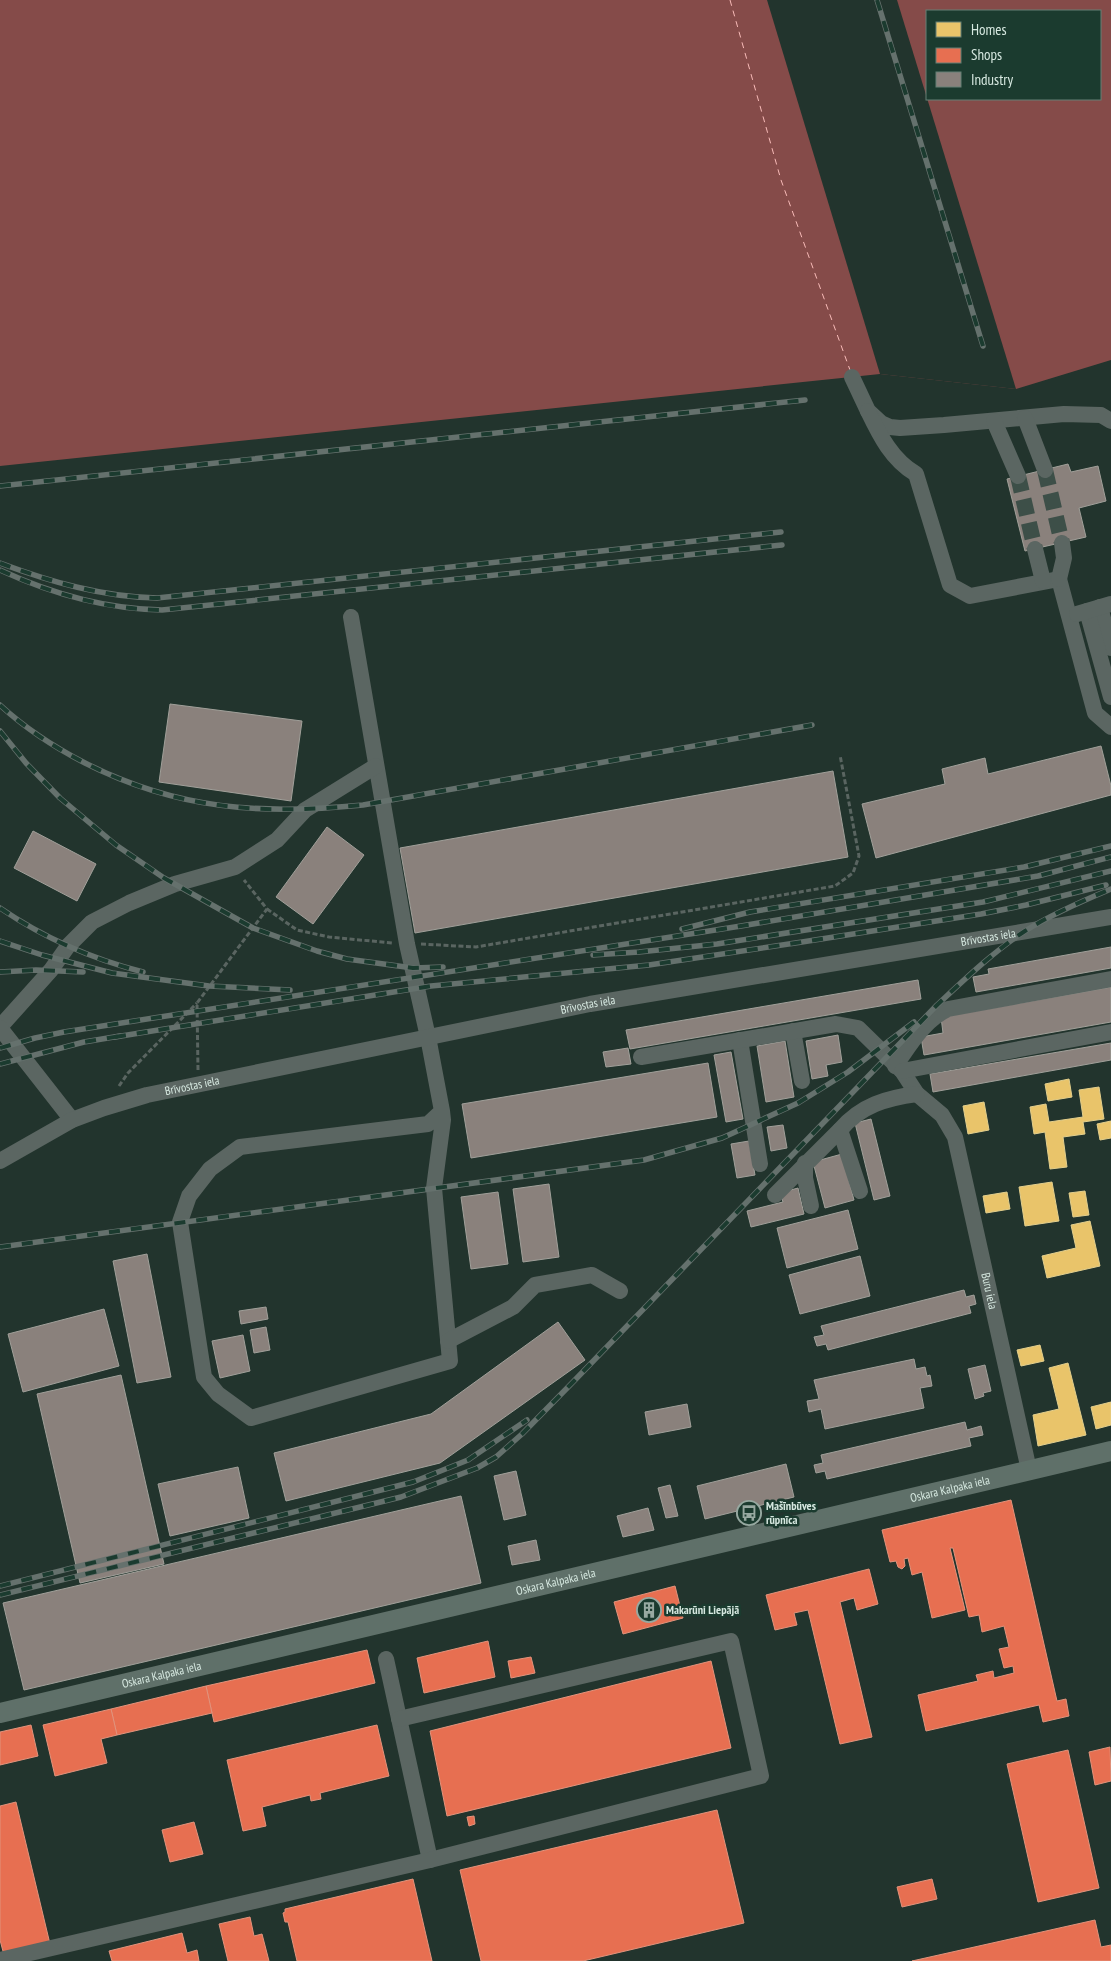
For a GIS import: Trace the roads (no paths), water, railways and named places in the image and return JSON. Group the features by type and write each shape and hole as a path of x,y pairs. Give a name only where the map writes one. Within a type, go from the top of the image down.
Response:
{"main road":[{"name":"Oskara Kalpaka iela","path":"0,1713 1111,1451"}],"street":[{"path":"852,377 883,442 905,468 916,474 950,585 970,596 1051,580 1064,558 1062,542"},
{"path":"868,411 880,423 900,428 1064,414 1101,415 1111,421"},
{"path":"1025,418 1045,470"},
{"path":"994,421 1018,476"},
{"path":"1035,549 1069,616 1095,713 1111,727"},
{"path":"1069,616 1104,607"},
{"path":"1104,607 1111,648"},
{"path":"1104,607 1111,697"},
{"path":"351,617 407,944 444,1120 434,1188 450,1361 251,1418 218,1394 204,1377 180,1222 189,1196 210,1169 240,1147 428,1124 442,1111"},
{"path":"72,1120 0,1027 51,970 68,946 92,922 128,903 175,884 235,867 277,840 305,810 376,766"},
{"name":"Brīvostas iela","path":"0,1160 72,1120 147,1095 590,1004 1111,917"},
{"path":"899,1069 918,1034 936,1015 948,1009 1111,979"},
{"path":"641,1057 836,1024 858,1028 899,1069 917,1094 889,1098 860,1111 849,1119 775,1194"},
{"path":"793,1032 802,1081"},
{"path":"899,1069 1111,1032"},
{"path":"740,1040 760,1164"},
{"name":"Buru iela","path":"917,1094 942,1115 954,1137 1029,1470"},
{"path":"840,1130 860,1191"},
{"path":"805,1163 805,1178 810,1206"},
{"path":"448,1341 513,1307 535,1285 592,1275 620,1291"},
{"path":"0,1960 430,1860 760,1776 731,1641 399,1719"},
{"path":"386,1659 430,1860"}],"tunnel":[{"path":"1045,470 1062,543"},
{"path":"1018,476 1035,549"}],"railway":[{"path":"877,0 983,346"},
{"path":"0,486 805,400"},
{"path":"0,563 77,587 117,595 157,598 781,532"},
{"path":"0,570 39,586 79,599 120,607 162,610 782,545"},
{"path":"0,705 30,730 51,744 119,779 187,800 255,808 290,809 363,805 812,725"},
{"path":"0,731 26,763 60,798 116,845 164,878 253,928 317,951 347,959 413,968 443,967"},
{"path":"682,929 750,912 1024,867 1111,846"},
{"path":"0,1048 64,1032 741,926 1038,876 1111,857"},
{"path":"593,955 717,944 983,902 1111,871"},
{"path":"115,1037 431,986 649,965 802,942 981,914 1106,885"},
{"path":"0,1595 401,1497 477,1468 496,1457 522,1434 573,1382 958,985 990,957 1025,931 1056,913 1111,889"},
{"path":"0,908 51,938 105,961 143,972"},
{"path":"0,941 42,955 112,973 209,986 290,990"},
{"path":"0,972 36,970 83,972"},
{"path":"0,1247 644,1160 722,1138 798,1103 848,1072 914,1022"},
{"path":"0,1064 84,1042 120,1036"},
{"path":"0,1586 413,1482 468,1460 527,1420"}],"place":[{"name":"Mašīnbūves rūpnīca","path":"749,1513"},
{"name":"Makarūni Liepājā","path":"649,1610"}]}
